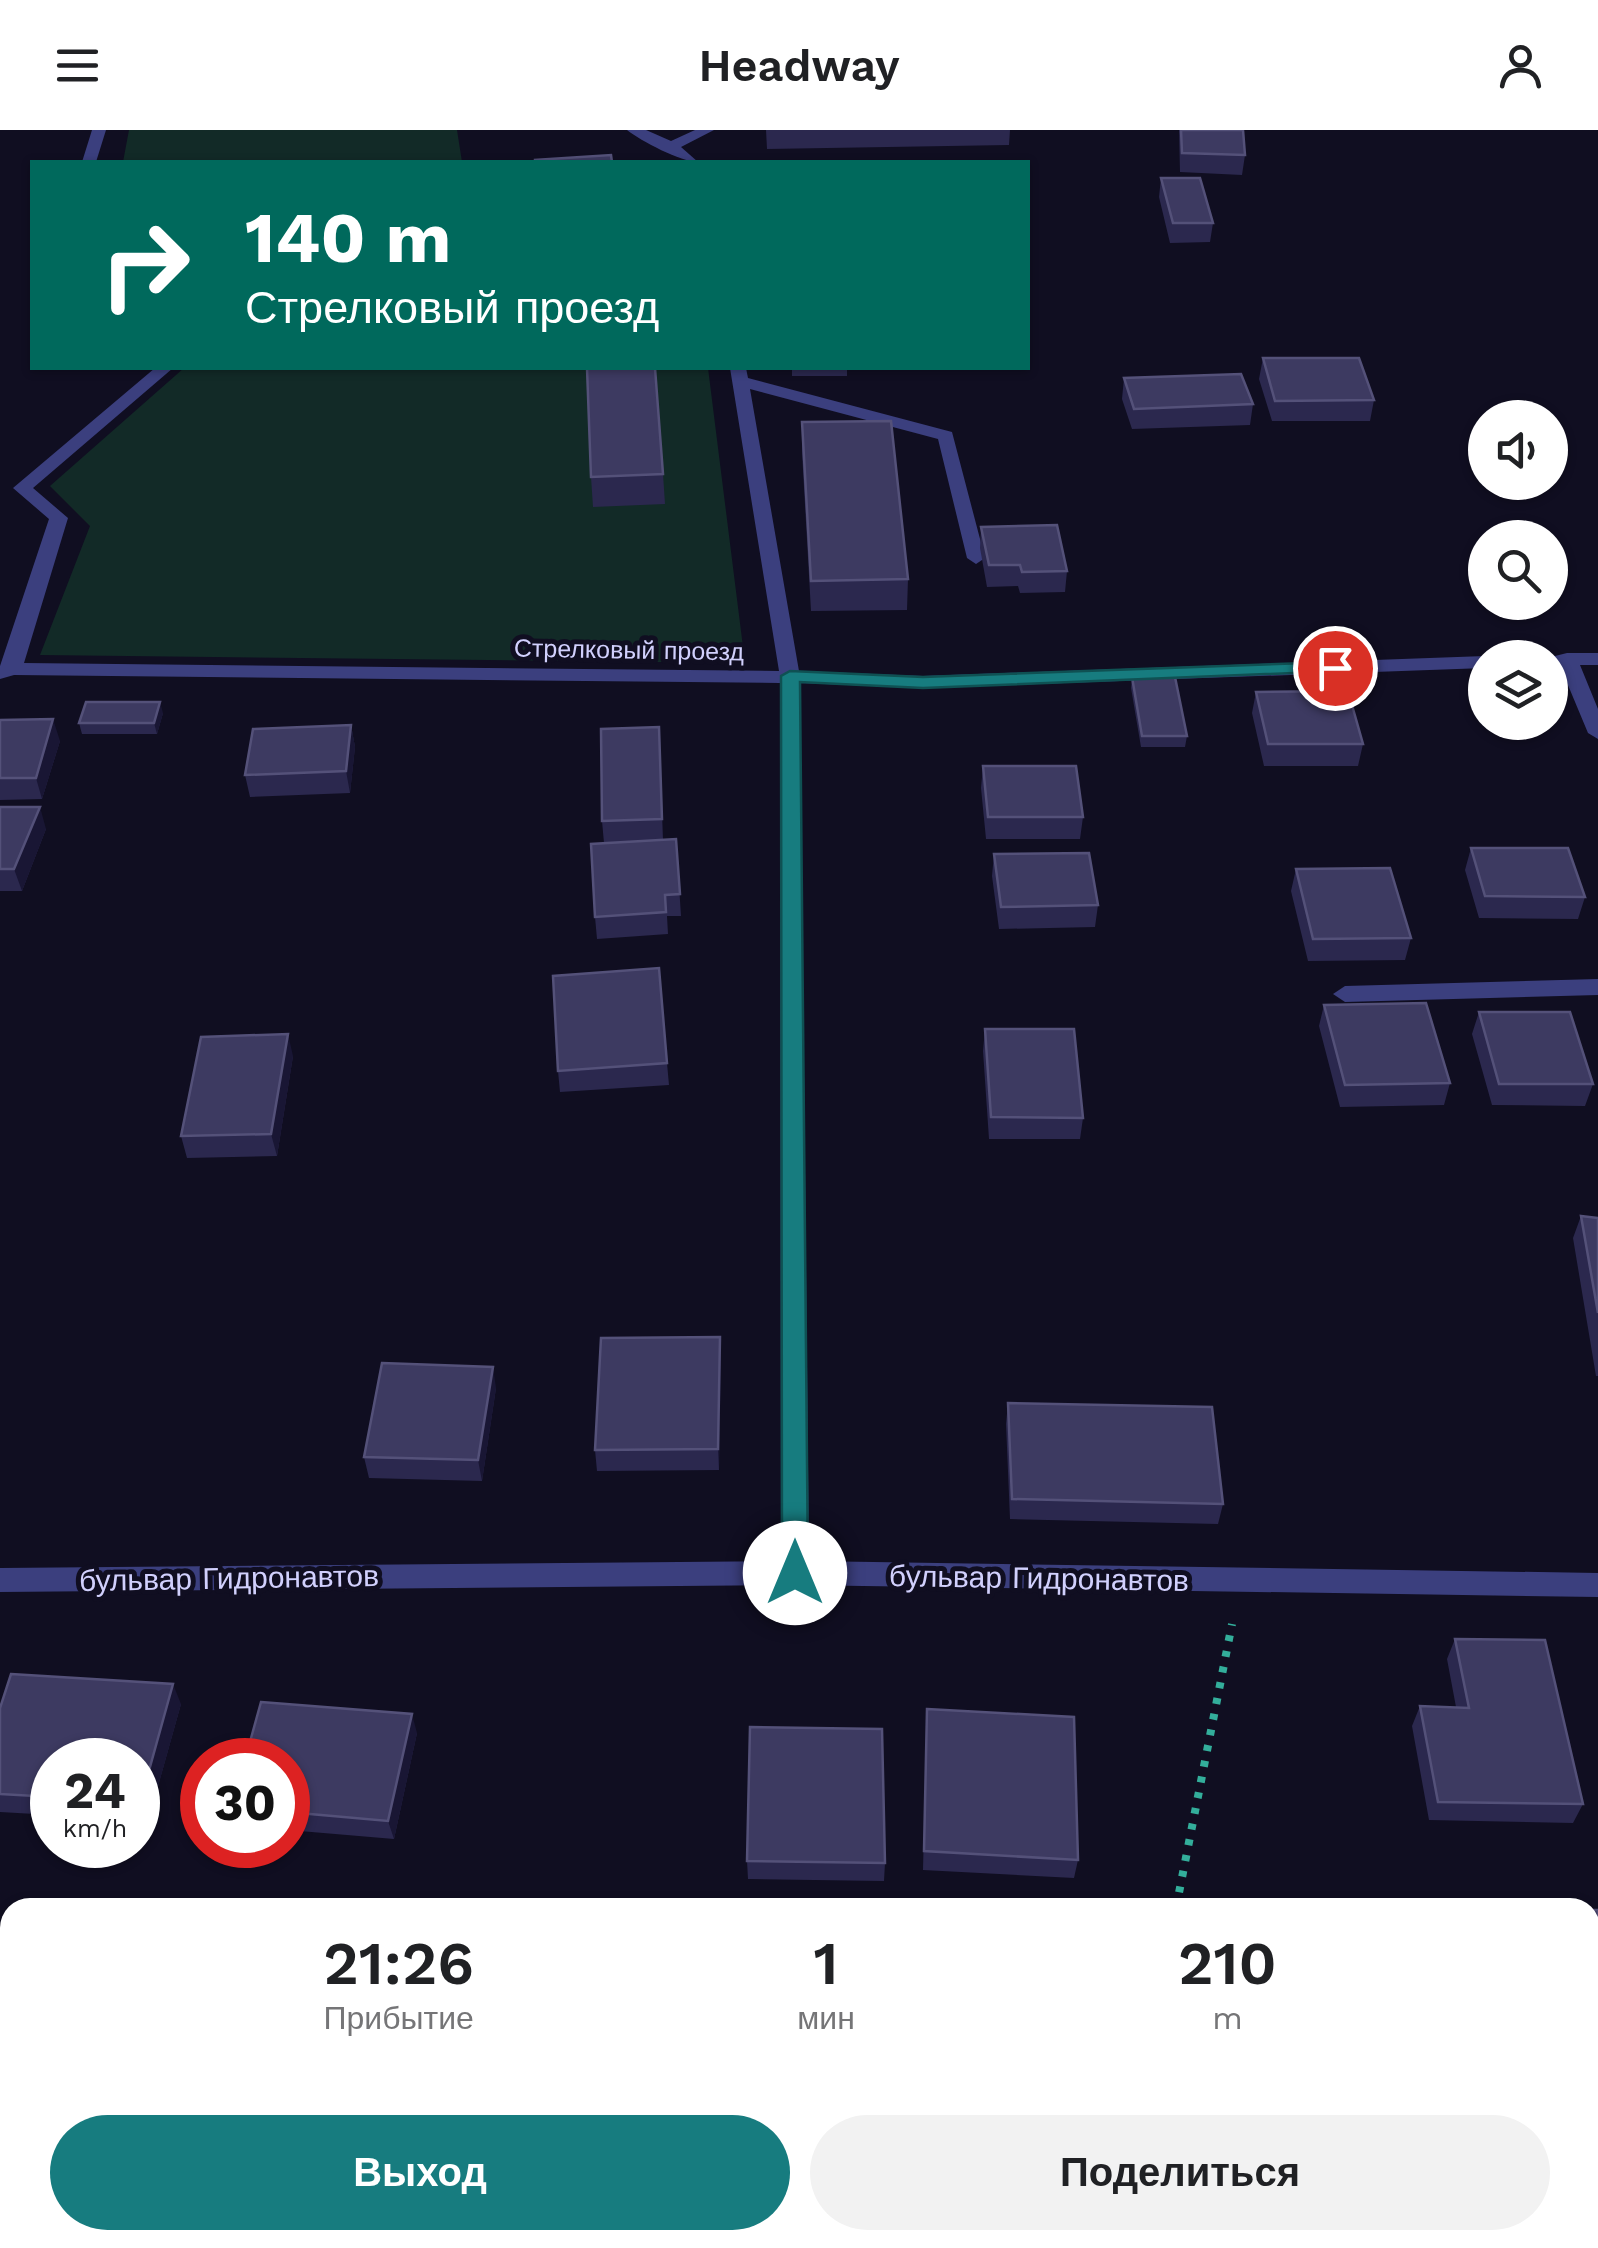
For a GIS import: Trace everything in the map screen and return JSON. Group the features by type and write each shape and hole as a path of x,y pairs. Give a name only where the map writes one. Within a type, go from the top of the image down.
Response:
{"street":[{"path":"91,160 99,130"},
{"path":"634,130 671,146 688,160"},
{"path":"671,146 707,130"},
{"path":"6,671 59,518 22,488 163,370"},
{"path":"795,1573 790,676 739,374 946,436 976,558"},
{"path":"1568,660 1598,658"},
{"name":"Стрелковый проезд","path":"6,671 790,676 923,682 1468,663"},
{"path":"1568,678 1598,734"},
{"path":"1344,994 1598,986"},
{"name":"бульвар Гидронавтов","path":"0,1580 795,1573 1598,1584"}],"path":[{"path":"1178,1898 1241,1582"}],"green space":[{"path":"129,130 457,130 462,160 123,160"},
{"path":"182,370 708,370 745,663 40,655 90,526 50,486"}],"building":[{"path":"1181,130 1243,130 1245,155 1182,153"},
{"path":"611,155 612,160 535,160"},
{"path":"1161,178 1200,178 1213,223 1173,223"},
{"path":"1263,358 1359,358 1374,400 1275,401"},
{"path":"587,370 655,370 663,474 591,477"},
{"path":"1241,374 1253,404 1134,409 1124,378"},
{"path":"891,421 908,579 811,581 802,422"},
{"path":"1057,525 1067,571 1022,572 1020,565 989,565 981,527"},
{"path":"1132,677 1175,677 1187,736 1142,736"},
{"path":"1348,691 1363,744 1268,744 1256,692"},
{"path":"86,702 160,702 154,723 79,723"},
{"path":"53,719 36,778 0,778 0,720"},
{"path":"351,725 346,771 245,775 253,729"},
{"path":"659,727 662,819 602,821 601,729"},
{"path":"983,766 1076,766 1083,817 988,817"},
{"path":"0,807 40,807 14,869 0,869"},
{"path":"676,839 680,894 665,895 666,912 595,917 591,844"},
{"path":"1471,848 1568,848 1585,897 1485,896"},
{"path":"1089,853 1098,905 1001,907 994,854"},
{"path":"1390,868 1411,938 1313,939 1296,869"},
{"path":"659,968 667,1063 558,1071 553,976"},
{"path":"1426,1003 1450,1083 1345,1085 1324,1005"},
{"path":"1479,1012 1570,1012 1593,1084 1499,1084"},
{"path":"985,1029 1074,1029 1083,1118 991,1117"},
{"path":"288,1034 271,1134 181,1136 201,1037"},
{"path":"1581,1216 1598,1218 1598,1313"},
{"path":"720,1337 718,1449 595,1450 601,1338"},
{"path":"382,1363 493,1367 478,1460 364,1457"},
{"path":"1008,1403 1212,1407 1223,1504 1012,1499"},
{"path":"1455,1639 1545,1640 1583,1804 1438,1802 1420,1706 1469,1708"},
{"path":"11,1674 173,1684 158,1738 30,1738 30,1796 0,1794 0,1708"},
{"path":"261,1702 412,1714 388,1821 310,1814 310,1738 251,1738"},
{"path":"927,1709 1074,1717 1078,1860 924,1851"},
{"path":"750,1727 882,1729 885,1863 747,1861"}],"route":[{"path":"795,1573 790,676 923,682 1335,668"}]}
